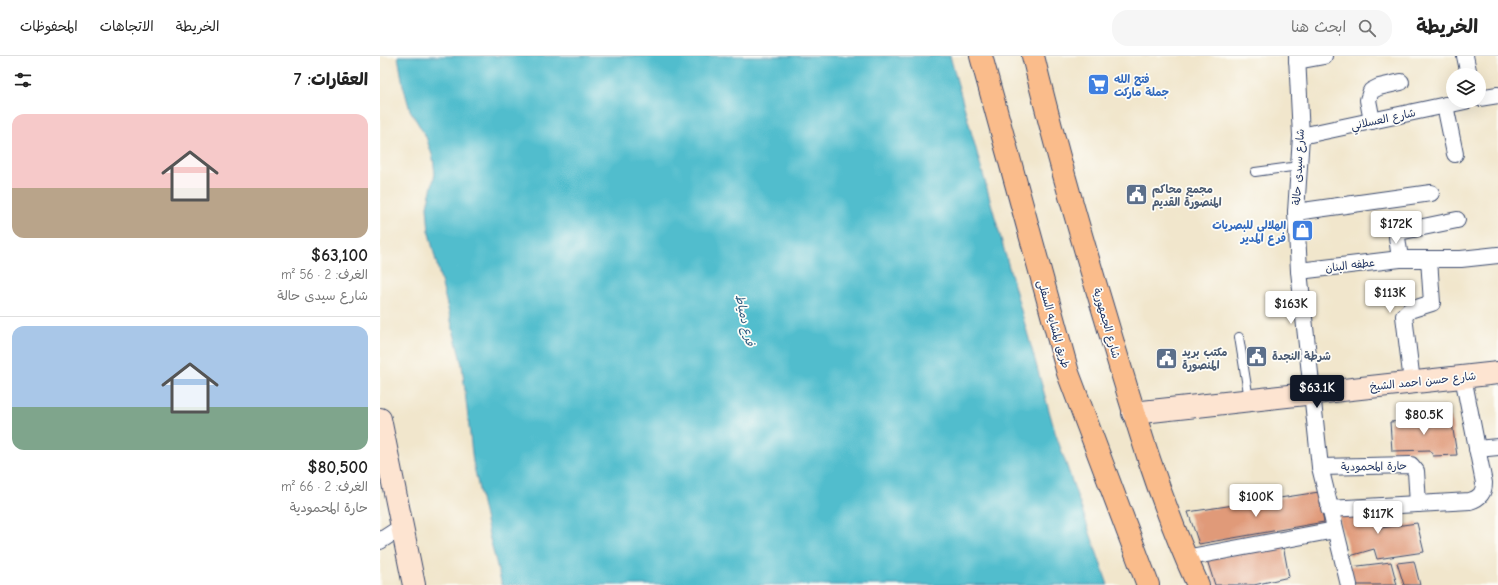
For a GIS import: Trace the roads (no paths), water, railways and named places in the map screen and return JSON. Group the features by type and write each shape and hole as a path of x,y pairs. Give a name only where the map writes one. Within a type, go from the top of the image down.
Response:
{"main road":[{"name":"طريق المشايه السفلى","path":"981,56 1068,373 1148,585"},
{"name":"شارع الجمهورية","path":"1033,56 1078,226 1133,413 1167,516 1198,585"}],"street":[{"path":"1297,59 1324,56"},
{"path":"1465,56 1468,68"},
{"name":"شارع سيدى حالة","path":"1297,59 1301,136 1296,212 1298,272 1320,467 1329,509 1349,585"},
{"path":"1372,121 1368,100 1371,91 1379,87 1401,82"},
{"path":"1486,97 1498,95"},
{"path":"1445,105 1455,154"},
{"name":"شارع العسلاني","path":"1301,136 1445,105"},
{"path":"1296,212 1431,193"},
{"path":"1400,259 1397,237 1399,232 1457,220"},
{"name":"عطفه البنان","path":"1298,272 1400,259 1461,259 1498,255"},
{"path":"1412,382 1404,316 1410,310 1432,303 1429,259"},
{"name":"شارع حسن احمد الشيخ","path":"1133,413 1312,392 1498,373"},
{"path":"1329,509 1470,501 1481,495 1484,490 1484,483 1463,377"},
{"path":"381,429 403,526 414,585"},
{"path":"1478,449 1498,447"},
{"name":"حارة المحمودية","path":"1320,467 1411,465 1416,471 1418,504"},
{"path":"380,541 403,526"},
{"path":"1185,558 1335,530"}],"lane":[{"path":"1255,172 1299,166"},
{"path":"1239,337 1249,400"}],"water":[{"name":"فرع دمياط","path":"398,56 950,56 1055,432 1108,585 502,585 473,462 462,365 429,233 427,206 435,174 433,158 426,137 410,110 403,85"}],"place":[{"name":"فتح الله جملة ماركت","path":"1098,85"},
{"name":"مجمع محاكم المنصورة القديم","path":"1137,195"},
{"name":"الهلالي للبصريات فرع المدير","path":"1302,231"},
{"name":"شرطة النجدة","path":"1257,356"},
{"name":"مكتب بريد المنصورة","path":"1166,358"}]}
